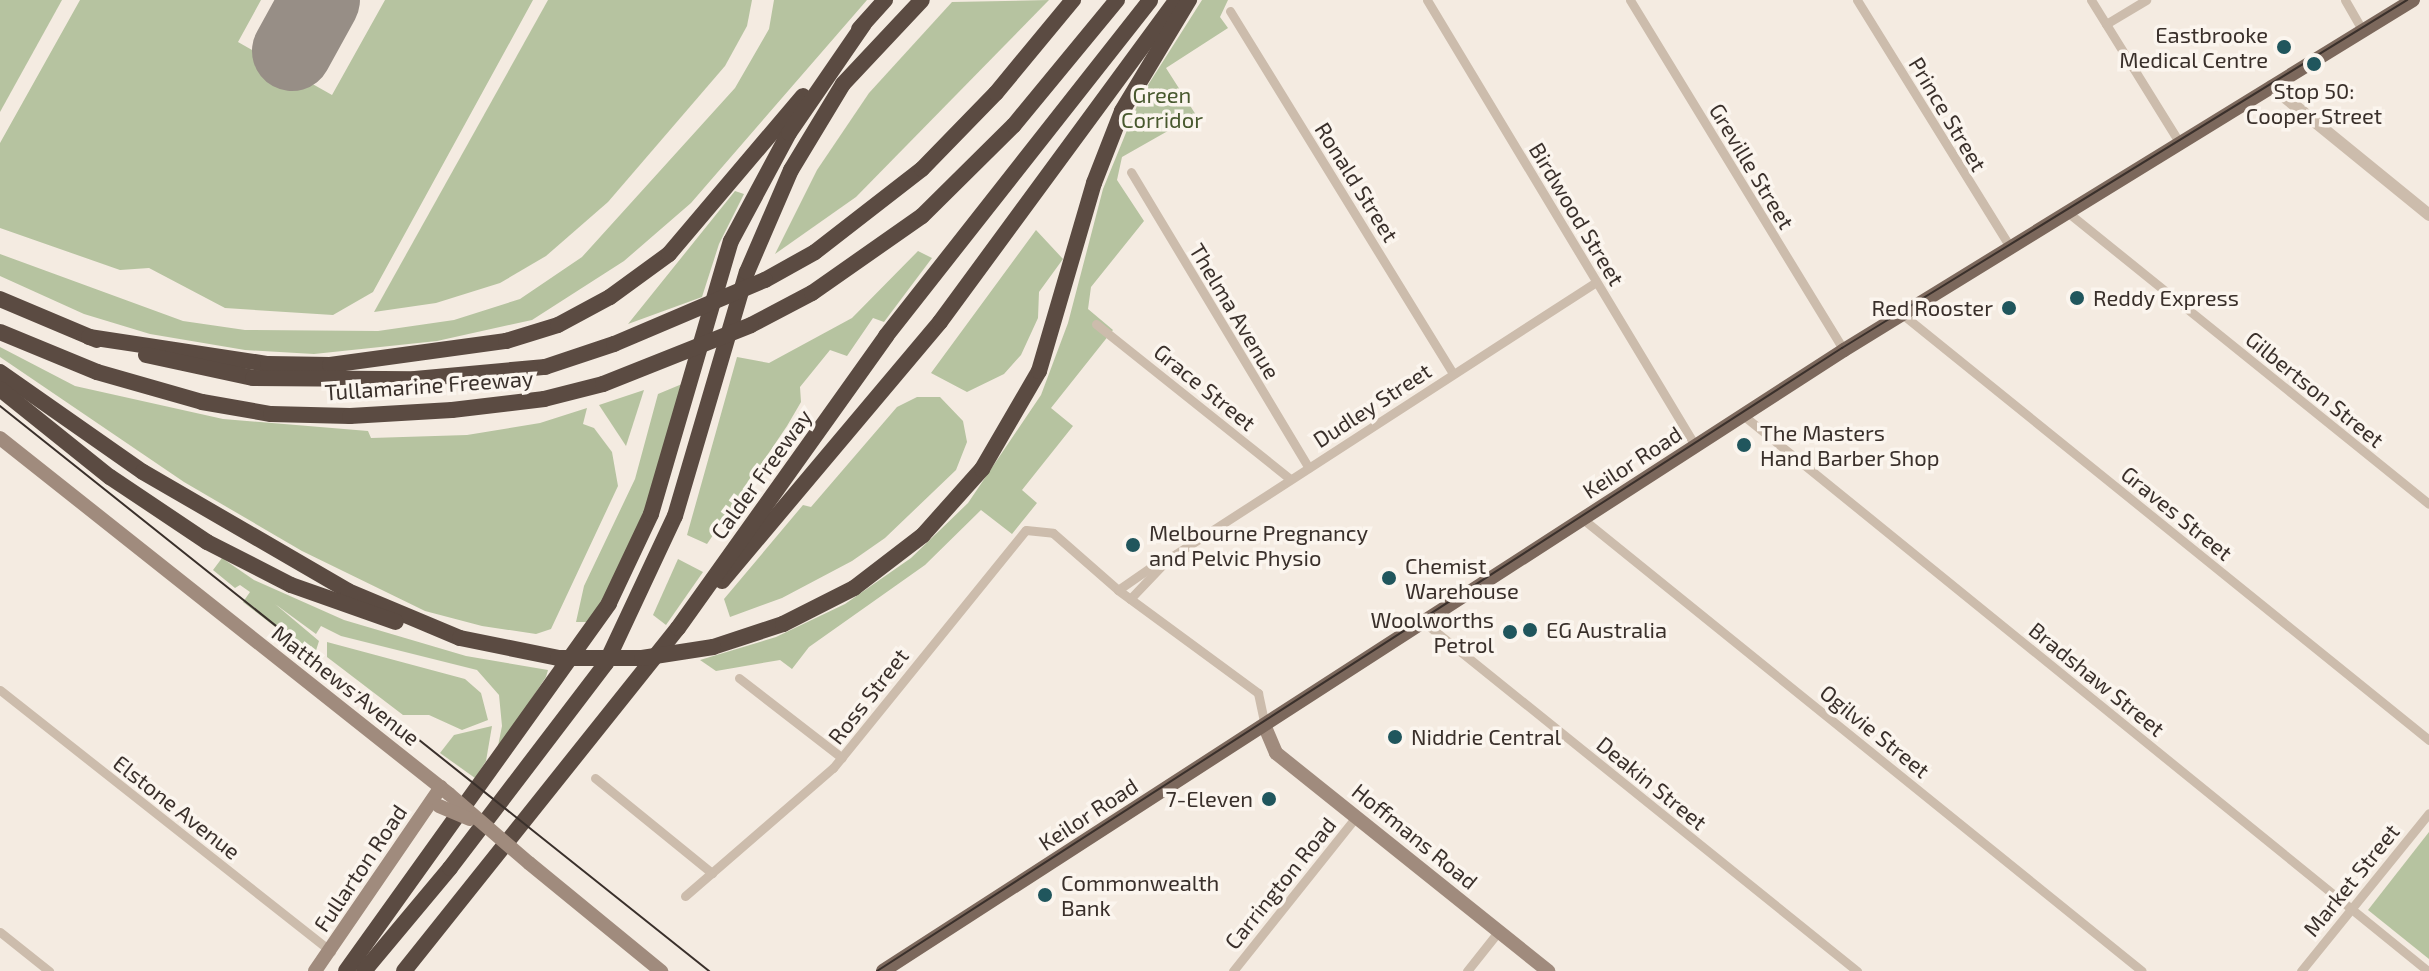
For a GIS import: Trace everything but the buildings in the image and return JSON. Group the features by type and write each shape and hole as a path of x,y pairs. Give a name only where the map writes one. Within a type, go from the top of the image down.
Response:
{"highway":[{"path":"89,337 268,364 330,365 506,341 558,325 610,297 669,254 885,0"},
{"path":"843,84 908,0"},
{"name":"Calder Freeway","path":"364,971 569,716 637,605 691,469 760,236 791,170 843,84 922,0"},
{"name":"Tullamarine Freeway","path":"0,299 89,337 209,370 253,378 355,380 545,367 614,344 765,280 815,252 922,169 996,93 1073,0"},
{"name":"Tullamarine Freeway","path":"0,332 111,377 271,414 350,416 452,410 544,399 603,384 751,325 812,293 922,216 1014,125 1117,0"},
{"name":"Calder Freeway","path":"404,971 678,628 886,336 1150,0"},
{"path":"678,628 747,554 940,322 1177,0"},
{"path":"0,389 120,485 207,542 339,605 483,645 558,658 642,658 713,647 783,624 854,588 923,535 982,469 1039,371 1094,183 1122,111 1189,0"},
{"path":"346,971 609,603 651,514 720,271 742,216 789,133 864,24"},
{"path":"0,372 98,442 238,530 348,591 429,628"}],"main road":[{"name":"Keilor Road","path":"883,971 1844,350 2413,0"},
{"name":"Matthews Avenue","path":"0,438 438,800 488,828 661,971"},
{"name":"Hoffmans Road","path":"1265,727 1276,753 1548,971"},
{"name":"Fullarton Road","path":"315,971 438,800"}],"street":[{"name":"Birdwood Street","path":"1427,0 1696,447"},
{"name":"Greville Street","path":"1630,0 1844,350"},
{"name":"Prince Street","path":"1857,0 2010,247"},
{"path":"2091,0 2179,142"},
{"path":"2106,24 2146,0"},
{"path":"2345,0 2363,31"},
{"name":"Ronald Street","path":"1230,11 1453,373"},
{"path":"2271,86 2429,215"},
{"name":"Thelma Avenue","path":"1131,172 1309,468"},
{"name":"Gilbertson Street","path":"2066,211 2429,504"},
{"name":"Dudley Street","path":"1118,590 1596,282"},
{"name":"Graves Street","path":"1902,314 2429,740"},
{"name":"Grace Street","path":"1096,324 1290,479"},
{"name":"Bradshaw Street","path":"1744,416 2428,971"},
{"name":"Ogilvie Street","path":"1584,520 2142,971"},
{"name":"Ross Street","path":"685,896 842,758 1016,537 1036,528 1053,533 1118,590"},
{"name":"Dudley Street","path":"1130,599 1168,559"},
{"path":"1118,590 1258,693 1265,727"},
{"name":"Deakin Street","path":"1425,623 1857,971"},
{"path":"739,678 842,758"},
{"name":"Elstone Avenue","path":"0,690 331,951"},
{"path":"595,778 712,873"},
{"name":"Market Street","path":"2301,971 2429,813"},
{"name":"Carrington Road","path":"1233,971 1356,817"},
{"path":"0,932 49,971"},
{"path":"1467,971 1498,932"}],"green space":[{"path":"0,0 62,0 0,112"},
{"path":"80,0 261,0 238,42 332,95 385,0 533,0 373,292 333,315 225,308 149,268 120,270 0,228 0,143"},
{"path":"548,0 752,0 747,26 725,66 608,202 546,256 500,283 436,303 374,312"},
{"path":"774,0 867,0 691,203 624,261 532,320 437,341 314,354 245,350 150,334 84,314 0,276 0,254 183,321 245,330 378,331 454,320 520,299 582,257 735,88 769,29"},
{"path":"1049,0 856,197 775,254 817,170 869,93 952,2"},
{"name":"Green Corridor","path":"1202,0 1228,0 1220,17 1228,28 1166,68 1196,115 1122,157 1117,180 1144,221 1091,287 1088,309 1113,330 1051,408 1073,426 1022,490 1037,503 1012,534 981,510 925,565 809,647 792,669 780,660 716,671 700,660 776,637 845,604 911,558 968,503 1041,395 1068,323 1103,189 1141,96"},
{"path":"735,191 744,194 719,244 702,297 628,324"},
{"path":"1036,230 1063,259 1039,292 1038,318 1021,355 1004,374 967,392 931,373"},
{"path":"918,251 932,258 884,322 873,318 847,356 830,350 800,387 801,402 787,426 707,544 687,535 737,357 769,363 852,318"},
{"path":"0,347 75,386 223,419 368,431 371,438 467,435 540,423 587,408 583,424 594,428 612,452 618,486 551,629 536,634 482,626 425,611 302,551 184,482 0,357"},
{"path":"682,384 655,490 592,622 576,622 584,586 635,479 658,394"},
{"path":"644,390 626,446 599,405"},
{"path":"917,397 940,397 963,421 967,442 956,470 885,538 852,561 782,598 730,617 724,599 803,505 811,507 897,407"},
{"path":"222,558 254,580 344,620 466,656 548,670 546,677 497,751 502,726 499,695 477,670 341,636 321,626 316,634 275,604 319,641 314,657 243,602 250,592 240,585 235,588 213,570"},
{"path":"678,559 703,572 666,625 653,615"},
{"path":"327,642 465,679 481,693 488,720 462,730 429,715 403,715 327,657"},
{"path":"492,726 486,761 475,778 440,753 454,735"},
{"path":"2429,832 2429,959 2368,910"}],"runway":[{"path":"292,51 320,0"}],"tram line":[{"path":"877,971 1842,348 2407,0"},
{"path":"0,406 709,971"}],"place":[{"name":"Eastbrooke Medical Centre","path":"2284,47"},
{"name":"Stop 50: Cooper Street","path":"2314,64"},
{"name":"Reddy Express","path":"2077,298"},
{"name":"Red Rooster","path":"2009,308"},
{"name":"The Masters Hand Barber Shop","path":"1744,445"},
{"name":"Melbourne Pregnancy and Pelvic Physio","path":"1133,545"},
{"name":"Chemist Warehouse","path":"1389,578"},
{"name":"EG Australia","path":"1530,630"},
{"name":"Woolworths Petrol","path":"1510,632"},
{"name":"Niddrie Central","path":"1395,737"},
{"name":"7-Eleven","path":"1269,799"},
{"name":"Commonwealth Bank","path":"1045,895"}]}
